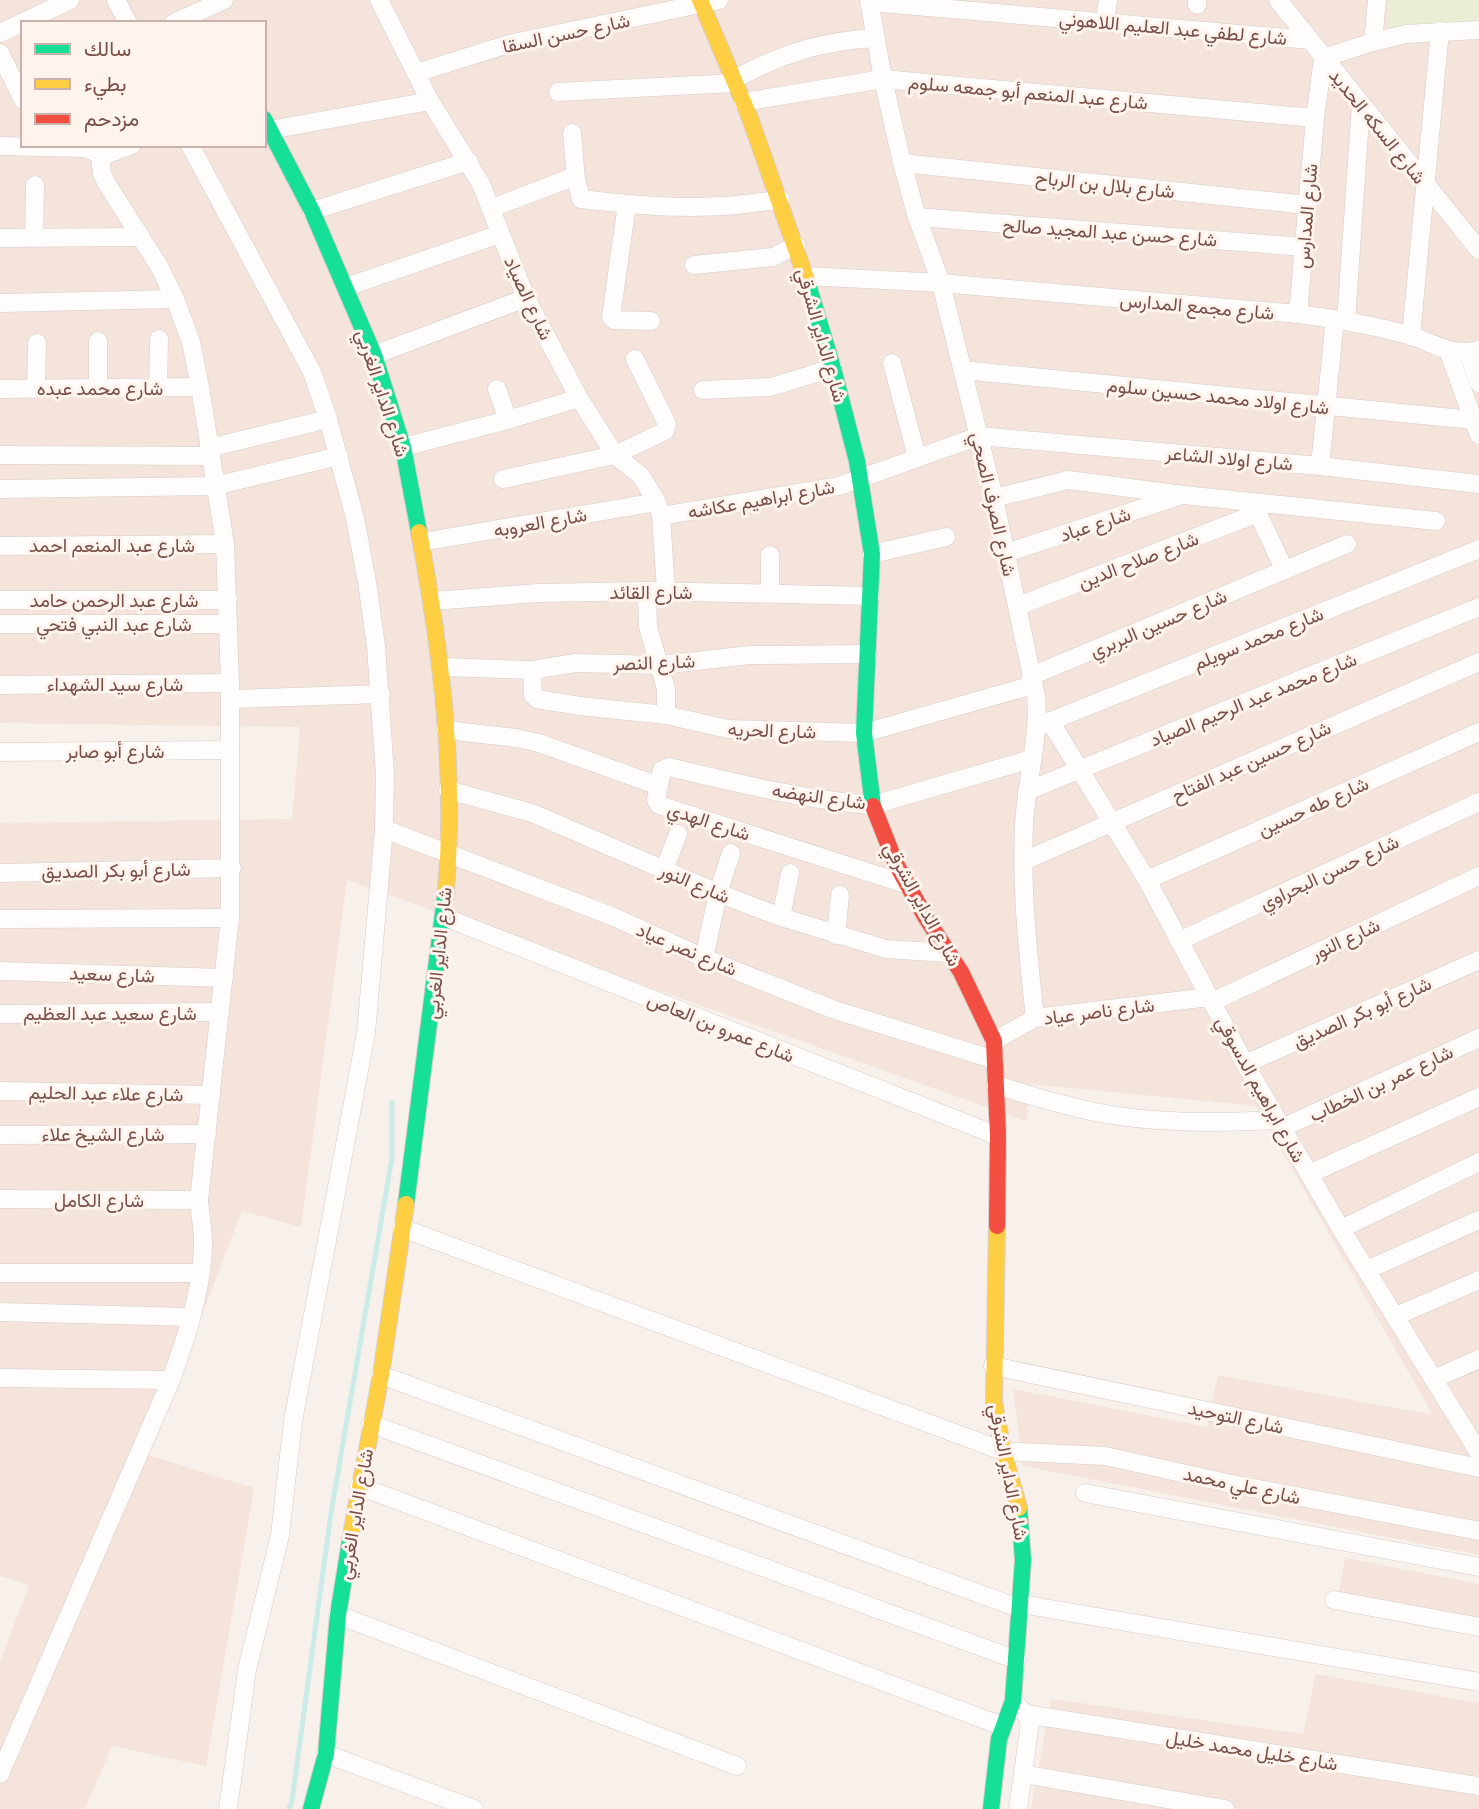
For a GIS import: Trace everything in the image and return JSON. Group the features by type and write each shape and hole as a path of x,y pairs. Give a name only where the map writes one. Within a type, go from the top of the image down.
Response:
{"street":[{"path":"25,21 70,0"},
{"path":"116,0 127,21"},
{"path":"182,21 203,16 224,0"},
{"name":"شارع الصياد","path":"379,0 430,101 469,161 492,208 526,298 579,398 615,455 640,476 659,509"},
{"path":"1105,21 1108,0"},
{"name":"شارع السكه الحديد","path":"1278,0 1479,250"},
{"path":"1373,42 1377,0"},
{"name":"شارع حسن السقا","path":"416,73 509,44 707,1"},
{"name":"شارع الداير الشرقي","path":"707,1 806,276 833,368 860,477 872,554 864,733 873,805 889,849 961,972 994,1041 998,1136 994,1402 1003,1451 1021,1517 1023,1549 1017,1660 1020,1707 1029,1728 1018,1809"},
{"name":"شارع لطفي عبد العليم اللاهوني","path":"869,1 1047,9 1105,21 1310,40"},
{"name":"شارع الصرف الصحي","path":"869,1 902,163 917,217 941,283 994,498 1032,681 1044,724 1031,759 1024,861 1027,940 1035,1018"},
{"path":"0,33 21,23"},
{"path":"1323,58 1406,34 1479,30"},
{"path":"1411,336 1440,31"},
{"path":"558,92 734,81 787,54 845,40 875,38"},
{"path":"0,53 7,84 21,98"},
{"name":"شارع المدارس","path":"1298,314 1315,118 1323,58"},
{"name":"شارع عبد المنعم أبو جمعه سلوم","path":"743,102 883,79 1315,118"},
{"path":"267,125 430,101"},
{"path":"1320,466 1340,320 1361,104"},
{"name":"شارع الداير الغربي","path":"267,125 312,211 346,287 373,355 403,447 422,542 441,667 448,790 449,854 444,917 381,1375 338,1615 326,1754 311,1809"},
{"path":"572,133 576,179 581,199 688,209 739,206 780,199"},
{"path":"0,146 21,146"},
{"path":"64,147 83,148 100,155 111,155 127,147"},
{"path":"191,147 312,372 328,419 367,582 381,694 385,775 384,829 366,1032 293,1421 281,1535 247,1671 228,1809"},
{"path":"0,1774 171,1380 190,1317 200,1273 203,1241 198,1200 230,918 230,691 225,544 200,387 191,342 176,299 159,266 107,184 100,155"},
{"path":"312,211 469,161"},
{"name":"شارع بلال بن الرباح","path":"902,163 1307,205"},
{"path":"492,208 573,177 576,179"},
{"path":"34,185 34,238"},
{"path":"627,204 611,317 614,320 650,321"},
{"name":"شارع حسن عبد المجيد صالح","path":"917,217 1304,247"},
{"path":"346,287 500,234"},
{"path":"0,238 141,237"},
{"path":"694,265 773,257 796,245"},
{"name":"شارع مجمع المدارس","path":"806,276 941,283 1298,314 1340,320 1411,336 1448,351 1473,352"},
{"path":"373,355 526,298"},
{"path":"0,303 176,299"},
{"path":"158,388 159,339"},
{"path":"98,341 98,388"},
{"path":"36,388 37,344"},
{"path":"1448,351 1476,427"},
{"path":"1473,352 1479,383"},
{"path":"503,479 615,455 667,429 635,359"},
{"path":"892,363 917,457"},
{"path":"703,390 771,387 833,368"},
{"name":"شارع اولاد محمد حسين سلوم","path":"962,370 1326,407 1476,427"},
{"name":"شارع محمد عبده","path":"0,389 200,387"},
{"path":"497,389 508,420"},
{"path":"403,447 508,420 579,398"},
{"path":"0,455 210,452 328,419"},
{"name":"شارع ابراهيم عكاشه","path":"659,509 839,486 979,436"},
{"name":"شارع اولاد الشاعر","path":"979,436 1320,466 1479,484"},
{"path":"0,489 215,486 339,456"},
{"path":"994,498 1068,480 1255,507 1436,521"},
{"name":"شارع عباد","path":"1006,553 1184,495"},
{"path":"1255,507 1284,569"},
{"name":"شارع صلاح الدين","path":"1018,606 1255,507"},
{"path":"659,509 666,591"},
{"name":"شارع العروبه","path":"422,542 659,509"},
{"path":"872,554 946,537"},
{"name":"شارع عبد المنعم احمد","path":"0,546 225,544"},
{"name":"شارع حسين البربري","path":"1032,681 1284,569 1347,544"},
{"name":"شارع محمد سويلم","path":"1044,724 1479,550"},
{"path":"769,593 770,555"},
{"path":"647,591 648,627 661,665 667,696 666,715"},
{"name":"شارع القائد","path":"432,601 538,593 647,591 870,596"},
{"name":"شارع عبد الرحمن حامد","path":"0,600 228,600"},
{"name":"شارع محمد عبد الرحيم الصياد","path":"1027,791 1479,607"},
{"name":"شارع عبد النبي فتحي","path":"0,624 228,624"},
{"name":"شارع النصر","path":"441,667 532,670 576,663 661,665 750,655 867,654"},
{"name":"شارع حسين عبد الفتاح","path":"1024,861 1479,662"},
{"name":"شارع الحريه","path":"532,670 533,695 537,699 666,715 728,729 864,733 1032,681"},
{"name":"شارع سيد الشهداء","path":"0,685 381,694"},
{"name":"شارع ابراهيم الدسوقي","path":"1044,724 1079,769 1112,821 1147,880 1245,1064 1341,1229 1476,1443"},
{"name":"شارع الهدي","path":"446,730 539,743 659,786 656,800 659,805 908,885"},
{"name":"شارع طه حسين","path":"1147,880 1479,732"},
{"name":"شارع أبو صابر","path":"0,752 230,750"},
{"name":"شارع النهضه","path":"659,786 662,770 669,767 735,783 846,803 873,805 1031,759"},
{"name":"شارع النور","path":"448,790 532,813 718,893 781,917 886,949 948,953"},
{"name":"شارع حسن البحراوي","path":"1179,941 1479,802"},
{"name":"شارع نصر عياد","path":"384,829 614,917 704,958 835,1010 995,1060"},
{"path":"664,870 678,834"},
{"path":"704,958 718,893 732,853"},
{"name":"شارع أبو بكر الصديق","path":"0,873 232,868"},
{"path":"781,917 790,873"},
{"name":"شارع النور","path":"1210,999 1479,876"},
{"path":"836,934 840,895"},
{"name":"شارع عمرو بن العاص","path":"444,917 998,1136"},
{"path":"0,919 230,918"},
{"name":"شارع أبو بكر الصديق","path":"1245,1064 1479,960"},
{"name":"شارع سعيد","path":"0,971 224,978"},
{"name":"شارع ناصر عياد","path":"994,1041 1035,1018 1210,999"},
{"name":"شارع سعيد عبد العظيم","path":"0,1014 220,1012"},
{"name":"شارع عمر بن الخطاب","path":"1280,1124 1479,1038"},
{"path":"996,1085 1095,1112 1155,1121 1280,1124"},
{"name":"شارع علاء عبد الحليم","path":"0,1091 211,1095"},
{"path":"1309,1174 1479,1097"},
{"name":"شارع الشيخ علاء","path":"0,1135 207,1134"},
{"path":"1341,1229 1479,1162"},
{"name":"شارع الكامل","path":"0,1199 198,1200"},
{"path":"1367,1270 1479,1220"},
{"name":"شارع علي محمد","path":"402,1228 1003,1451 1105,1455 1227,1483 1479,1531"},
{"path":"0,1273 200,1273"},
{"path":"1396,1316 1479,1280"},
{"path":"0,1312 190,1317"},
{"path":"1434,1379 1479,1359"},
{"name":"شارع التوحيد","path":"993,1366 1479,1468"},
{"path":"381,1375 1021,1607 1479,1682"},
{"path":"0,1378 171,1380"},
{"path":"372,1424 1017,1660"},
{"path":"359,1486 1002,1726"},
{"path":"1085,1493 1479,1567"},
{"path":"1335,1600 1479,1627"},
{"path":"338,1615 737,1766"},
{"name":"شارع الداير الشرقي","path":"991,1809 1002,1726 1020,1707"},
{"name":"شارع خليل محمد خليل","path":"1020,1707 1479,1786"},
{"path":"326,1754 474,1809"},
{"path":"1023,1774 1225,1809"}],"shaded area":[{"path":"0,0 1389,0 1388,28 1479,21 1479,1555 1023,1466 1013,1389 1207,1427 1218,1375 1433,1415 1256,1106 1030,1084 1026,1121 347,880 301,1227 242,1211 148,1455 254,1488 206,1766 112,1746 85,1809 0,1809 0,1662 29,1585 0,1576 0,823 292,819 300,727 0,723"},
{"path":"1345,1558 1479,1584 1479,1632 1337,1604"},
{"path":"1316,1674 1479,1703 1479,1809 1031,1809 1051,1699 1303,1734"}],"green space":[{"path":"1389,0 1479,0 1479,21 1388,28"}],"waterway":[{"path":"289,1809 331,1513 392,1158 392,1102"}],"traffic: fast":[{"path":"266,123 312,211 374,355 403,447 419,532"},
{"path":"807,281 857,461 872,554 864,733 873,806"},
{"path":"406,1204 446,890"},
{"path":"991,1809 999,1739 1013,1701 1023,1560 1019,1508"},
{"path":"311,1809 326,1754 338,1615 351,1535"}],"traffic: slow":[{"path":"700,0 750,118 807,281"},
{"path":"419,532 440,665 448,755 449,845 446,890"},
{"path":"351,1535 381,1375 406,1204"},
{"path":"997,1226 994,1402 1003,1451 1019,1508"}],"traffic: jam":[{"path":"873,806 896,864 926,918 961,972 994,1041 998,1136 997,1226"}]}
